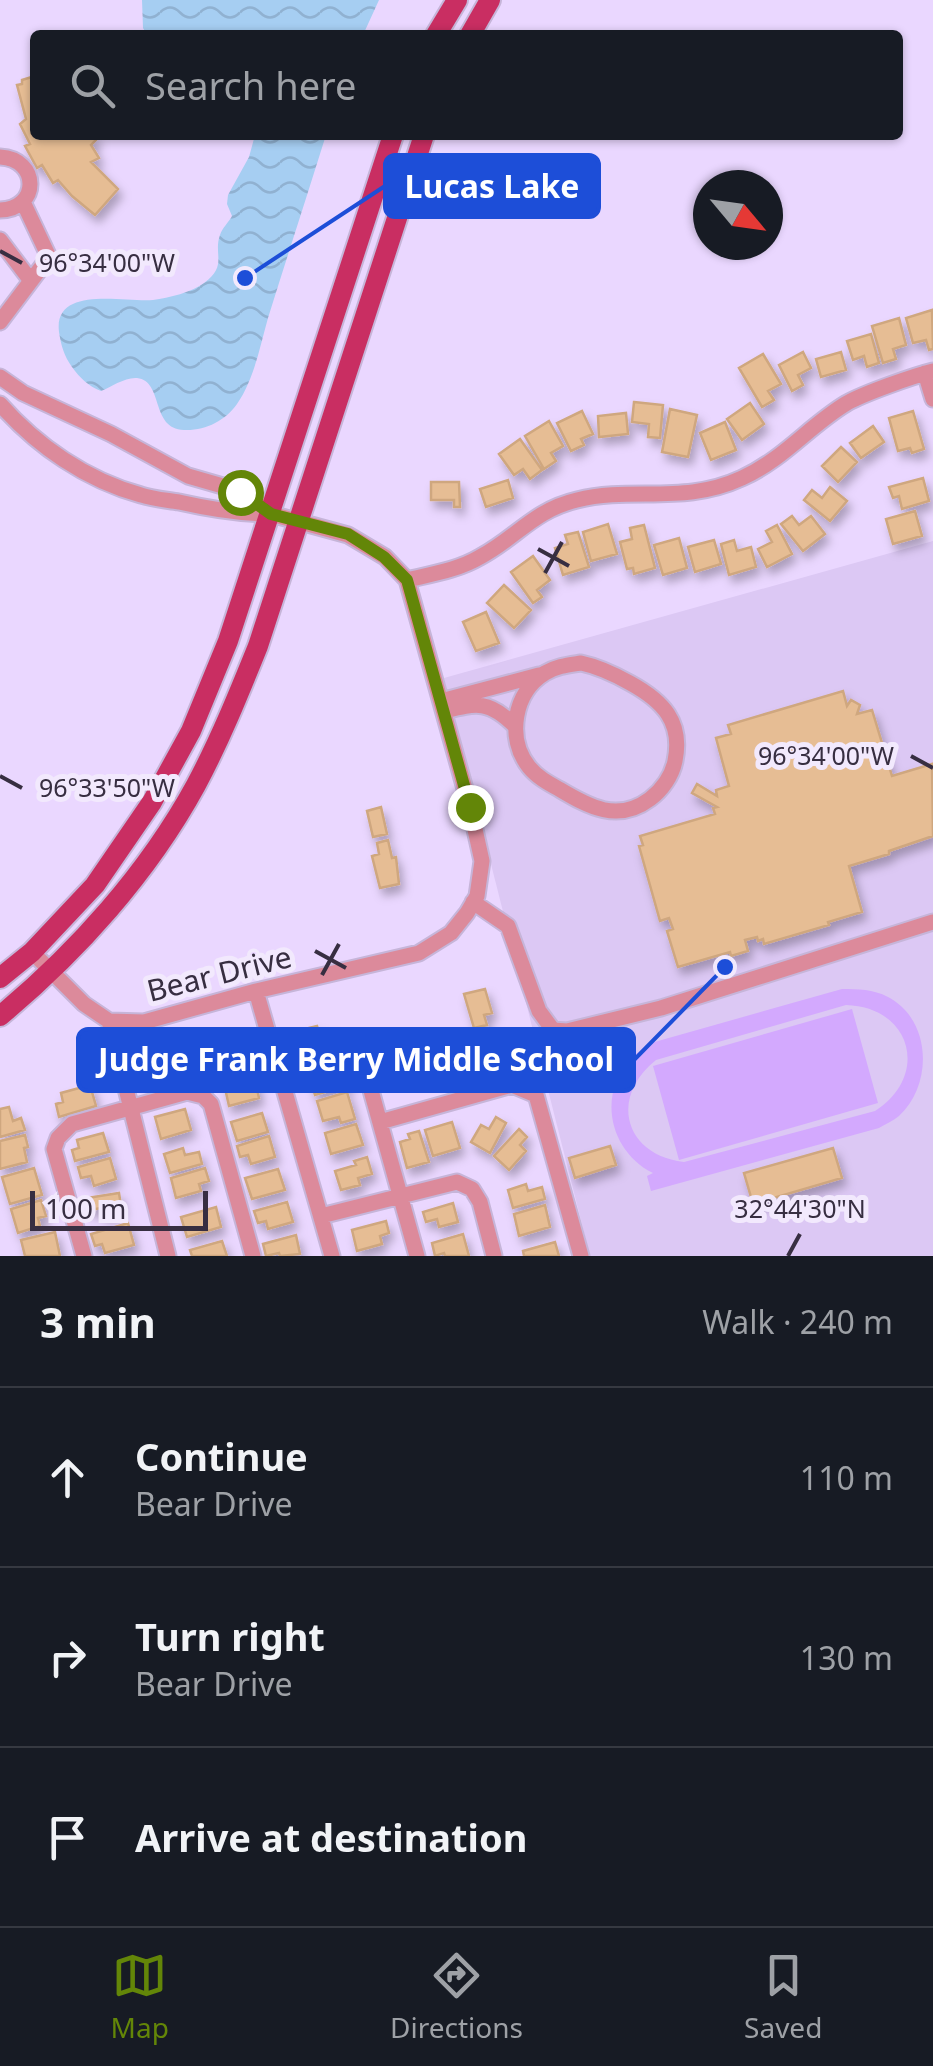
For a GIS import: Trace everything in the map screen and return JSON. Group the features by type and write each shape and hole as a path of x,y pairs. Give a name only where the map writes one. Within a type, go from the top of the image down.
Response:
{"main road":[{"path":"439,30 457,0"},
{"path":"473,30 490,0"},
{"path":"0,978 32,952 95,885 152,802 184,745 228,641 391,140"},
{"path":"0,1016 120,896 160,844 195,787 230,716 300,521 422,140"}],"street":[{"path":"0,157 11,158 25,167 30,184 23,202 12,210 0,210"},
{"path":"0,322 49,258 23,202"},
{"path":"0,240 31,281"},
{"path":"0,293 10,308"},
{"path":"407,580 476,560 555,506 610,494 682,495 740,480 779,457 848,402 929,372 933,399"},
{"path":"0,377 23,393 179,472 240,492 271,514"},
{"path":"0,404 50,450 101,480 144,496 232,513 271,514 348,534 384,557 407,580 482,862 474,902 508,926 539,1011 553,1030 566,1031 661,1008 933,922"},
{"path":"442,706 561,666 582,663 601,667 652,695 666,710 675,728 677,748 674,768 664,786 639,805 610,811 590,807 541,779 527,765 518,746 515,726 518,706 528,688 543,674"},
{"path":"442,706 487,706 515,726"},
{"name":"Bear Drive","path":"32,952 84,1004 109,1022 144,1022 419,953 451,933 474,902"},
{"path":"256,991 332,1256"},
{"path":"109,1022 168,1256"},
{"path":"278,1068 342,1049 362,1058 417,1256"},
{"path":"380,1122 512,1084 536,1094 580,1256"},
{"path":"84,1256 54,1149 58,1138 72,1124 188,1092 203,1096 212,1104 253,1256"},
{"path":"321,1216 457,1182 472,1189 480,1202 494,1256"}],"shaded area":[{"path":"933,541 933,1256 590,1256 444,678"},
{"path":"842,989 865,990 888,997 913,1021 920,1037 922,1071 910,1103 899,1116 879,1128 651,1191 647,1176 653,1173 638,1164 618,1137 611,1105 621,1072 651,1043","holes":["846,1005 886,1017 899,1030 906,1046 903,1080 875,1111 684,1162 664,1157 636,1136 628,1107 632,1091 656,1060"]},
{"path":"852,1009 878,1103 679,1160 653,1066"}],"water":[{"path":"142,0 379,0 365,30 143,28"},
{"path":"254,140 324,140 243,395 214,424 192,430 173,428 161,414 145,381 128,379 101,391 81,378 63,350 60,317 79,302 159,299 204,283 216,271 220,235 232,216 228,195"}],"building":[{"path":"30,78 30,140 96,140 91,145 99,158 91,162 118,189 95,215 58,180 53,183 42,165 37,168 25,146 30,144 20,124 26,119 17,85"},
{"path":"932,310 933,349 929,350 926,340 913,343 906,318"},
{"path":"899,318 906,345 893,349 896,359 883,363 872,326"},
{"path":"871,334 879,363 867,367 864,356 853,360 847,341"},
{"path":"803,352 811,368 798,375 803,385 792,391 779,365"},
{"path":"841,352 846,370 821,377 816,359"},
{"path":"763,354 781,384 768,391 774,400 762,407 739,368"},
{"path":"634,402 663,405 660,438 648,437 649,424 632,422"},
{"path":"750,403 764,424 742,440 727,419"},
{"path":"670,409 697,415 688,457 662,452"},
{"path":"582,411 593,434 581,439 584,445 571,451 557,423"},
{"path":"913,411 924,449 912,453 910,448 898,451 889,418"},
{"path":"626,413 628,434 599,437 598,416"},
{"path":"549,421 563,446 551,453 556,461 544,469 525,436"},
{"path":"725,422 736,450 711,460 700,433"},
{"path":"873,426 884,442 861,458 850,443"},
{"path":"520,439 542,470 530,479 523,469 514,475 499,454"},
{"path":"841,447 857,462 838,482 822,466"},
{"path":"923,478 929,501 902,509 899,496 893,498 889,487"},
{"path":"508,480 513,498 486,507 480,489"},
{"path":"431,482 459,482 460,507 454,507 454,500 431,500"},
{"path":"830,487 847,501 830,521 804,500 812,490 822,498"},
{"path":"915,511 922,536 893,544 886,519"},
{"path":"792,516 799,525 811,516 825,534 803,551 781,524"},
{"path":"608,524 617,554 591,561 583,532"},
{"path":"644,525 655,568 634,574 633,568 627,569 620,542 632,539 630,528"},
{"path":"777,525 792,554 767,567 758,549 772,542 766,531"},
{"path":"578,532 589,567 563,575 555,548 568,544 565,535"},
{"path":"679,538 687,568 663,575 654,545"},
{"path":"714,540 721,564 695,572 688,547"},
{"path":"734,540 737,551 751,547 756,567 729,575 721,544"},
{"path":"533,556 550,580 537,590 542,597 533,603 511,572"},
{"path":"504,585 531,610 514,628 487,603"},
{"path":"486,612 499,643 476,651 463,622"},
{"path":"843,691 847,706 851,700 860,705 857,714 872,710 892,776 932,764 933,836 849,866 862,912 764,944 757,937 745,940 748,951 731,956 730,952 678,967 667,931 673,929 669,918 660,921 639,846 643,845 640,836 715,814 713,808 717,807 692,793 697,784 717,796 716,790 729,786 716,738 731,734 728,725"},
{"path":"381,807 387,834 373,837 367,811"},
{"path":"388,840 392,858 396,857 399,884 380,888 372,856 379,854 377,843"},
{"path":"485,989 492,1013 484,1015 487,1025 474,1028 464,994"},
{"path":"317,1026 319,1032 332,1029 336,1041 303,1050 297,1031"},
{"path":"170,1064 180,1084 149,1093 143,1072"},
{"path":"328,1068 330,1073 345,1069 349,1085 315,1095 308,1073"},
{"path":"254,1076 259,1098 229,1106 224,1084"},
{"path":"90,1085 96,1106 59,1117 56,1104 63,1102 61,1093"},
{"path":"347,1092 355,1119 341,1123 339,1117 323,1121 317,1101"},
{"path":"9,1107 13,1121 21,1118 25,1130 0,1137 0,1109"},
{"path":"185,1109 191,1130 161,1139 155,1117"},
{"path":"262,1113 268,1132 237,1141 231,1122"},
{"path":"496,1117 506,1123 490,1153 471,1142 481,1125 489,1129"},
{"path":"452,1122 460,1148 433,1156 425,1130"},
{"path":"356,1124 363,1145 331,1154 325,1133"},
{"path":"519,1129 527,1137 520,1145 526,1151 509,1170 494,1156"},
{"path":"419,1131 429,1162 407,1168 400,1142"},
{"path":"103,1133 109,1152 75,1161 72,1150 79,1148 77,1140"},
{"path":"25,1135 27,1162 0,1169 0,1141"},
{"path":"269,1136 275,1157 251,1164 248,1155 240,1157 237,1146"},
{"path":"610,1146 616,1165 575,1178 569,1158"},
{"path":"183,1148 185,1155 199,1152 202,1164 170,1173 164,1154"},
{"path":"833,1148 842,1178 753,1204 744,1173"},
{"path":"367,1157 372,1174 358,1178 360,1185 341,1190 335,1171"},
{"path":"110,1158 116,1179 94,1186 91,1176 81,1178 78,1167"},
{"path":"34,1168 42,1195 10,1204 2,1177"},
{"path":"205,1168 209,1181 199,1184 201,1191 176,1198 171,1178"},
{"path":"278,1169 285,1190 252,1199 245,1178"},
{"path":"526,1184 528,1191 542,1187 545,1199 513,1208 508,1190"},
{"path":"119,1193 122,1212 103,1215 102,1208 89,1210 87,1198"},
{"path":"41,1200 46,1216 38,1218 40,1226 18,1233 11,1209"},
{"path":"287,1202 293,1222 268,1229 266,1221 258,1223 254,1211"},
{"path":"453,1203 458,1222 439,1227 437,1219 426,1222 423,1212"},
{"path":"545,1205 550,1227 519,1236 514,1214"},
{"path":"216,1207 221,1227 187,1237 181,1217"},
{"path":"386,1221 389,1233 380,1236 382,1244 357,1251 352,1230"},
{"path":"128,1223 134,1245 105,1253 102,1244 95,1246 91,1234"},
{"path":"55,1232 60,1256 25,1256 21,1240"},
{"path":"463,1234 469,1256 435,1256 432,1243"},
{"path":"296,1235 300,1254 266,1256 263,1244"},
{"path":"222,1241 227,1256 192,1256 190,1250"},
{"path":"555,1242 559,1256 524,1256 523,1251"}],"place":[{"name":"Lucas Lake","path":"245,278"},
{"name":"Judge Frank Berry Middle School","path":"725,967"}],"route":[{"path":"240,492 271,514 348,534 384,557 407,580 470,807"}]}
